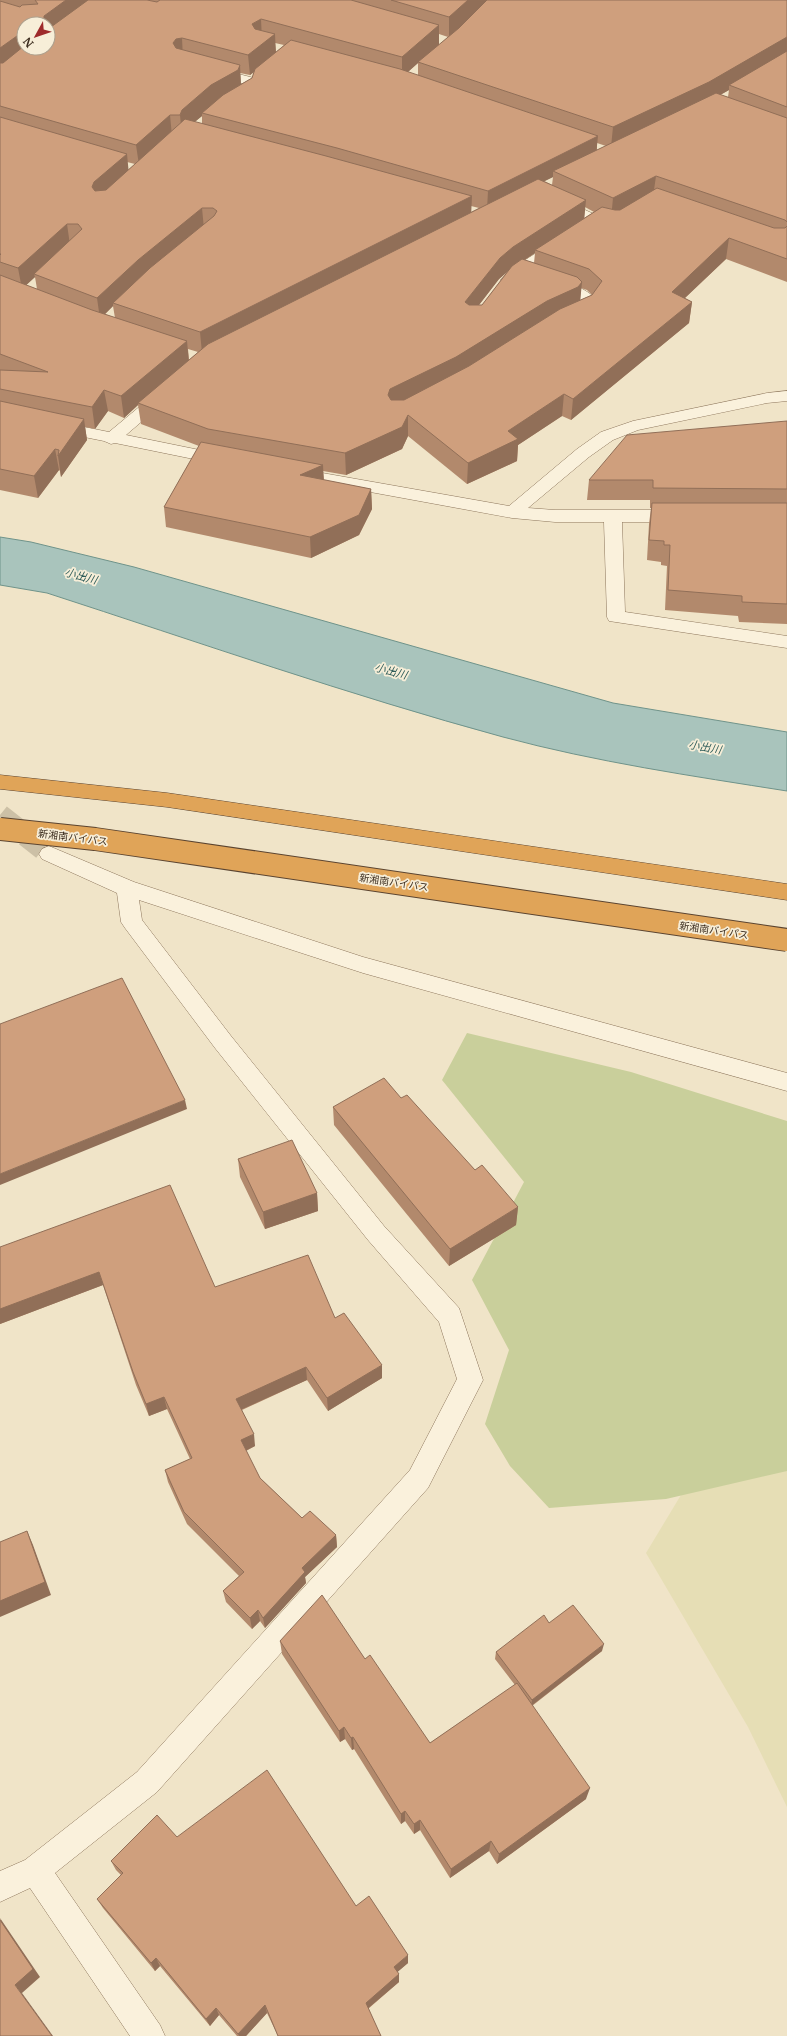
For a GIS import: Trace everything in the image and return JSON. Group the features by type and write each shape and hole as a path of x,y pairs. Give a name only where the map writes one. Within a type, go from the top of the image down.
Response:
{"highway":[{"path":"0,782 167,800 787,892"},
{"name":"新湘南バイパス","path":"0,829 111,841 787,940"}],"street":[{"path":"199,68 250,88 265,72"},
{"path":"545,196 613,226"},
{"path":"500,288 529,276 598,220"},
{"path":"529,276 581,294 590,302 583,312 558,324"},
{"path":"111,439 174,386"},
{"path":"512,512 583,453 607,436 633,426 767,398 787,396"},
{"path":"0,415 111,439 240,463"},
{"path":"278,470 512,512 554,516 692,516"},
{"path":"613,516 616,617 787,642"},
{"path":"49,854 126,888 363,965 787,1082"},
{"path":"0,1887 35,1870 147,1782 419,1479 470,1380 450,1316 376,1233 223,1042 132,922 126,888"},
{"path":"35,1870 149,2036"}],"shaded area":[{"path":"787,1319 787,1807 748,1727 646,1553"}],"green space":[{"path":"467,1033 631,1072 787,1121 787,1471 666,1499 549,1508 510,1466 485,1424 509,1350 472,1280 524,1182 442,1080"}],"water":[{"name":"小出川","path":"0,537 31,542 134,567 613,703 787,732 787,791 609,761 503,737 388,704 274,668 47,593 0,585"}],"building":[{"path":"35,0 66,0 44,16 16,16 16,37 0,48 0,1 20,7 22,5 38,4"},
{"path":"88,0 147,0 157,2 160,0 351,0 439,25 402,57 261,19 252,24 255,29 275,34 248,55 182,38 176,39 173,43 176,48 240,65 238,70 211,85 182,110 180,115 170,115 136,145 0,106 0,63 3,63 16,52 16,56 56,56 56,23"},
{"path":"391,0 468,0 449,17"},
{"path":"487,0 787,0 787,37 709,82 613,127 418,62 459,28"},
{"path":"291,40 400,69 598,136 488,191 337,148 202,113 223,95 252,78 255,69"},
{"path":"787,51 787,107 729,85"},
{"path":"716,93 787,118 787,222 785,220 656,176 613,198 553,171"},
{"path":"0,117 127,154 94,182 92,187 95,191 106,190 185,119 472,196 200,332 113,303 150,268 214,216 217,211 213,208 202,208 138,260 97,298 34,274 82,229 78,224 67,224 18,268 0,262"},
{"path":"538,179 586,200 513,247 500,258 465,302 469,305 482,305 512,266 522,259 577,277 582,282 578,287 547,301 456,357 390,389 388,395 391,400 404,400 469,366 560,309 592,295 602,281 589,269 535,250 602,207 620,210 657,188 774,228 785,228 787,226 787,259 729,238 672,292 692,302 573,399 564,394 508,431 518,439 468,463 408,415 402,427 345,453 208,429 138,403 208,344"},
{"path":"0,275 92,310 187,341 121,396 104,390 92,407 0,389 0,370 48,372 0,354"},
{"path":"0,401 84,419 58,456 59,450 55,449 34,476 0,469"},
{"path":"787,421 787,489 653,488 653,480 589,480 627,435"},
{"path":"201,442 323,465 300,475 371,489 359,515 310,537 164,507"},
{"path":"652,503 787,503 787,604 742,602 742,596 668,590 670,545 664,545 664,541 649,540"},
{"path":"122,978 185,1100 0,1174 0,1024"},
{"path":"384,1078 401,1098 407,1095 475,1170 482,1165 518,1207 450,1249 333,1107"},
{"path":"292,1140 317,1193 263,1212 238,1159"},
{"path":"170,1185 215,1287 308,1255 335,1318 344,1313 382,1365 327,1398 306,1367 236,1399 254,1434 241,1440 260,1478 302,1518 310,1511 336,1535 302,1568 305,1572 263,1618 258,1610 250,1618 223,1591 244,1572 184,1512 165,1470 192,1458 164,1397 146,1404 133,1372 99,1272 0,1309 0,1247"},
{"path":"27,1531 45,1582 0,1601 0,1542"},
{"path":"322,1595 365,1659 370,1655 430,1743 517,1683 590,1788 499,1854 491,1841 451,1869 420,1820 414,1824 405,1811 401,1814 353,1737 351,1738 344,1727 339,1731 280,1641"},
{"path":"573,1605 604,1644 532,1700 496,1652 544,1615 549,1623"},
{"path":"267,1770 356,1906 369,1896 408,1955 394,1967 399,1974 366,2003 381,2036 278,2036 265,2005 238,2034 216,2008 206,2019 156,1958 151,1963 97,1899 123,1873 111,1861 157,1815 177,1837"},
{"path":"0,1920 33,1969 15,1985 52,2036 0,2036"}],"tunnel":[{"path":"0,815 49,854"}]}
